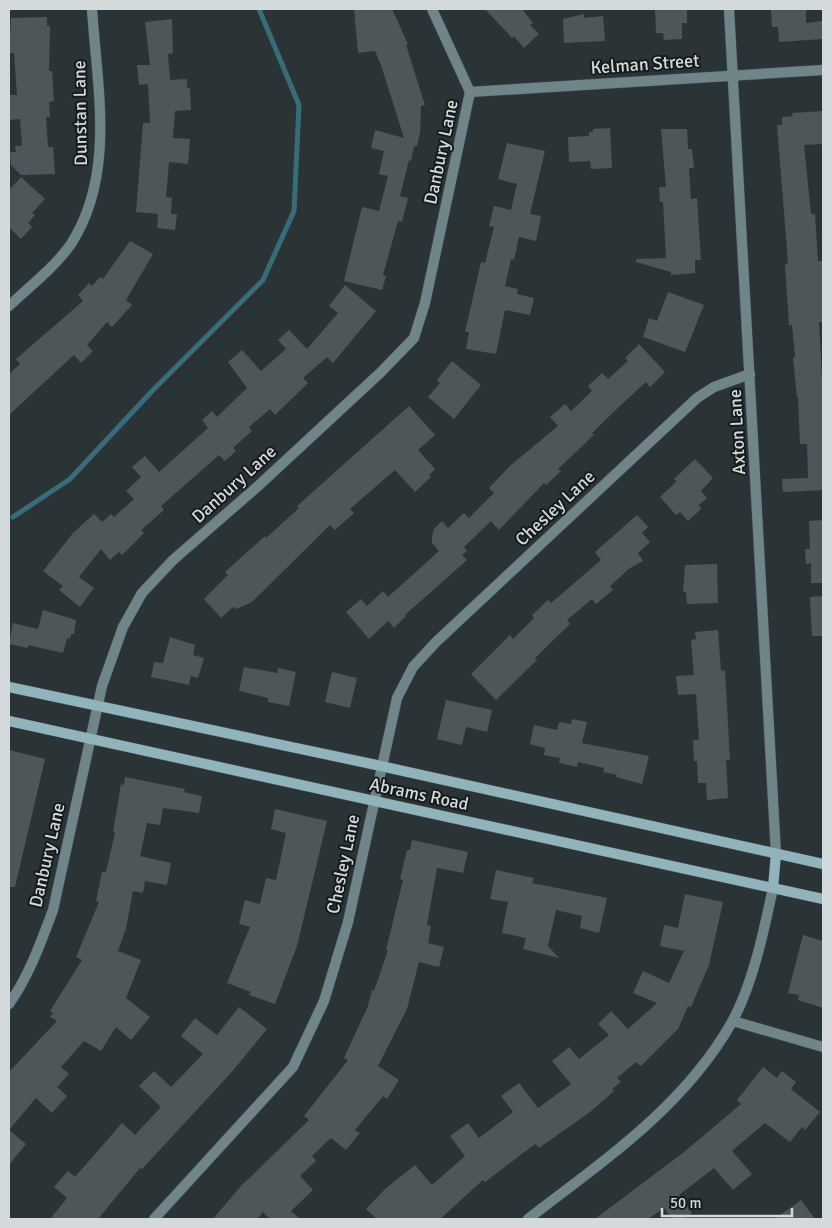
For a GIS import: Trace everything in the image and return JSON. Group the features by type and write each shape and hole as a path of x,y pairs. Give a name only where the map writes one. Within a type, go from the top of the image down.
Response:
{"main road":[{"name":"Abrams Road","path":"9,687 381,766 823,864"},
{"name":"Abrams Road","path":"9,721 823,899"},
{"path":"773,888 776,854"}],"street":[{"name":"Dunstan Lane","path":"9,306 70,245 86,217 95,189 100,160 100,132 92,9"},
{"name":"Danbury Lane","path":"9,1004 32,961 53,910 107,669 123,626 142,593 173,560 264,480 380,373 414,338 425,303 470,92 432,9"},
{"name":"Axton Lane","path":"729,9 776,854"},
{"name":"Kelman Street","path":"470,92 823,70"},
{"name":"Chesley Lane","path":"154,1219 293,1067 324,1001 337,962 397,698 413,667 436,642 697,398 714,387 750,374"},
{"path":"528,1219 643,1130 700,1072 733,1021 751,974 773,888"},
{"path":"733,1021 823,1047"}],"building":[{"path":"354,9 392,9 408,44 406,45 425,105 421,106 420,133 417,146 414,146 411,161 409,160 400,196 408,198 402,222 398,221 383,275 386,276 382,290 344,281 362,207 379,211 388,176 379,174 384,151 371,148 375,130 404,138 375,51 358,53"},
{"path":"485,9 522,9 533,23 530,25 539,34 524,48"},
{"path":"655,9 687,9 687,23 682,23 682,39 664,40 663,33 656,33"},
{"path":"771,9 806,9 806,23 823,21 823,39 779,42 778,27 772,27"},
{"path":"584,14 584,18 603,16 605,41 564,43 563,19"},
{"path":"47,17 47,26 50,26 49,71 52,71 54,101 49,102 50,117 46,117 48,147 53,147 55,174 21,175 11,165 10,152 16,152 15,146 22,146 20,119 10,120 9,95 17,95 14,53 9,53 11,18"},
{"path":"172,19 173,53 168,54 170,80 187,79 187,88 190,88 191,110 175,111 173,138 190,139 188,164 169,162 166,197 172,198 171,214 177,214 175,230 157,228 158,214 136,212 143,123 150,123 148,84 139,85 137,65 150,65 145,22"},
{"path":"823,111 823,144 804,145 811,214 815,214 818,261 823,261 823,322 819,322 823,398 823,490 783,492 782,479 808,478 807,444 800,444 798,397 793,358 795,357 792,325 789,325 785,264 788,263 777,125 782,125 782,117 793,116 792,113"},
{"path":"610,128 612,168 591,169 590,161 569,162 568,137 589,136 589,132 593,132 593,129"},
{"path":"661,129 687,129 688,149 692,149 694,168 689,168 691,199 697,198 701,260 695,260 695,273 671,275 671,272 636,262 636,259 666,258 663,202 660,202 659,187 666,187"},
{"path":"507,143 545,151 530,214 541,216 536,241 519,237 514,260 511,259 505,286 518,289 517,294 534,298 530,315 505,310 496,354 466,349 469,332 465,332 481,262 485,263 494,227 489,226 494,206 511,210 517,184 498,179"},
{"path":"21,177 45,199 32,213 35,215 28,223 32,227 21,239 9,227 9,190"},
{"path":"130,241 153,254 126,300 132,305 112,327 107,322 87,345 93,351 81,363 74,355 9,415 9,374 20,364 16,359 83,301 78,295 89,283 92,286 100,277 103,279"},
{"path":"345,285 376,311 333,363 327,357 303,378 308,383 275,415 270,409 249,427 252,431 233,448 236,451 225,461 219,455 161,506 164,510 141,530 144,533 122,555 119,552 110,560 101,549 79,577 94,588 80,607 59,590 63,586 43,571 73,533 94,514 102,522 111,514 114,517 134,499 126,491 141,477 132,467 145,456 159,472 208,428 202,420 212,411 217,417 247,388 228,362 242,350 261,371 286,349 278,340 289,330 307,349 338,313 329,306"},
{"path":"668,292 704,305 685,352 643,337 649,318 657,321"},
{"path":"639,344 665,372 650,387 646,382 622,404 592,433 594,435 558,469 561,471 546,485 544,483 499,530 491,521 464,547 467,551 462,555 467,560 405,615 394,628 388,621 369,639 346,612 361,599 367,606 383,591 388,597 439,551 432,543 434,529 442,521 448,528 464,513 469,518 494,493 489,488 511,465 558,426 550,417 565,404 571,411 592,391 588,386 602,373 608,379 628,361 625,358"},
{"path":"452,361 481,385 454,419 428,397 440,383 437,380"},
{"path":"409,406 435,435 418,450 435,469 429,475 431,477 415,492 395,470 350,509 354,513 335,530 330,525 252,602 237,609 233,607 221,618 204,599 228,575 225,572 265,536 266,538 299,508 297,506"},
{"path":"695,459 713,478 701,491 707,498 699,505 701,509 688,521 680,512 676,515 660,497 677,481 674,479"},
{"path":"637,515 648,527 642,533 650,542 638,553 643,561 630,568 610,586 613,590 596,604 592,599 567,620 570,624 496,700 471,674 510,635 513,639 534,618 532,615 548,600 551,603 601,560 595,552"},
{"path":"823,520 823,583 811,583 811,563 806,564 805,549 810,549 809,521"},
{"path":"717,564 718,603 687,604 686,592 683,592 685,565"},
{"path":"823,596 823,636 812,636 810,597"},
{"path":"43,610 76,620 74,634 71,634 70,639 67,638 63,653 28,645 28,648 9,644 13,623 38,629"},
{"path":"718,630 721,671 725,670 730,760 726,760 728,798 707,800 706,783 698,783 697,761 694,761 693,740 699,740 696,694 678,695 676,676 694,675 691,640 696,639 695,632"},
{"path":"170,637 195,645 193,655 204,658 198,678 191,676 189,685 151,677 154,662 163,663"},
{"path":"244,667 277,673 278,668 296,672 289,706 268,702 268,698 239,691"},
{"path":"332,672 357,678 350,708 325,702"},
{"path":"446,700 492,710 487,732 466,727 462,745 437,739"},
{"path":"572,719 587,722 582,743 649,756 642,784 603,772 604,768 578,762 577,767 559,763 560,758 544,755 545,748 530,744 534,725 557,730 559,722 571,724"},
{"path":"9,750 45,759 15,887 9,887"},
{"path":"125,777 185,789 184,792 202,796 199,813 163,808 160,825 147,823 140,856 171,863 167,885 145,881 143,893 133,891 126,928 118,951 141,960 126,998 150,1017 131,1040 116,1027 101,1051 84,1041 61,1067 69,1074 57,1087 67,1096 52,1113 36,1098 9,1130 9,1072 57,1021 50,1017 53,1013 50,1011 82,960 76,957 99,902 96,901 102,872 106,872 115,833 113,832 121,784 124,785"},
{"path":"275,809 327,821 297,946 275,1004 249,995 251,992 227,983 250,927 239,924 245,900 260,904 266,878 276,880 286,833 271,829"},
{"path":"412,840 468,852 463,873 437,868 427,925 431,926 428,943 444,947 439,967 419,962 407,1009 378,1066 399,1080 387,1099 383,1096 355,1130 360,1133 346,1150 331,1138 312,1156 316,1161 300,1176 313,1190 291,1211 300,1219 270,1219 263,1212 257,1219 213,1219 241,1186 309,1120 304,1116 348,1060 344,1058 368,1006 372,990 374,991 388,950 386,950 403,880 400,879 407,850 410,850"},
{"path":"496,870 534,878 532,883 607,898 599,933 580,928 582,916 556,910 548,946 559,958 523,949 526,938 502,933 508,902 490,899"},
{"path":"685,894 723,902 709,965 691,1007 688,1006 678,1029 641,1066 636,1062 617,1078 621,1082 612,1089 614,1091 590,1112 539,1148 535,1144 485,1182 483,1180 440,1219 377,1219 366,1209 385,1189 415,1165 432,1185 465,1156 450,1136 468,1123 479,1138 513,1112 501,1096 519,1083 538,1108 571,1084 552,1061 569,1047 579,1059 609,1035 598,1024 611,1011 628,1029 657,1003 633,993 643,971 669,983 684,951 660,946 664,925 678,928"},
{"path":"803,935 823,941 823,1008 798,1000 799,995 788,993"},
{"path":"239,1007 267,1029 230,1074 142,1169 140,1168 98,1219 50,1219 67,1198 54,1187 68,1171 75,1177 122,1123 135,1135 161,1107 139,1086 154,1071 171,1087 203,1054 181,1036 195,1018 217,1035"},
{"path":"763,1067 777,1078 782,1071 796,1082 791,1089 820,1112 805,1130 802,1127 790,1142 765,1123 732,1151 752,1174 733,1190 714,1168 679,1195 692,1213 684,1219 672,1219 664,1208 648,1219 595,1219 684,1152 741,1104 737,1100"},
{"path":"9,1130 26,1144 9,1165"},
{"path":"801,1200 815,1219 775,1219"}],"waterway":[{"path":"13,517 70,479 153,390 263,280 294,211 299,105 259,9"}]}
